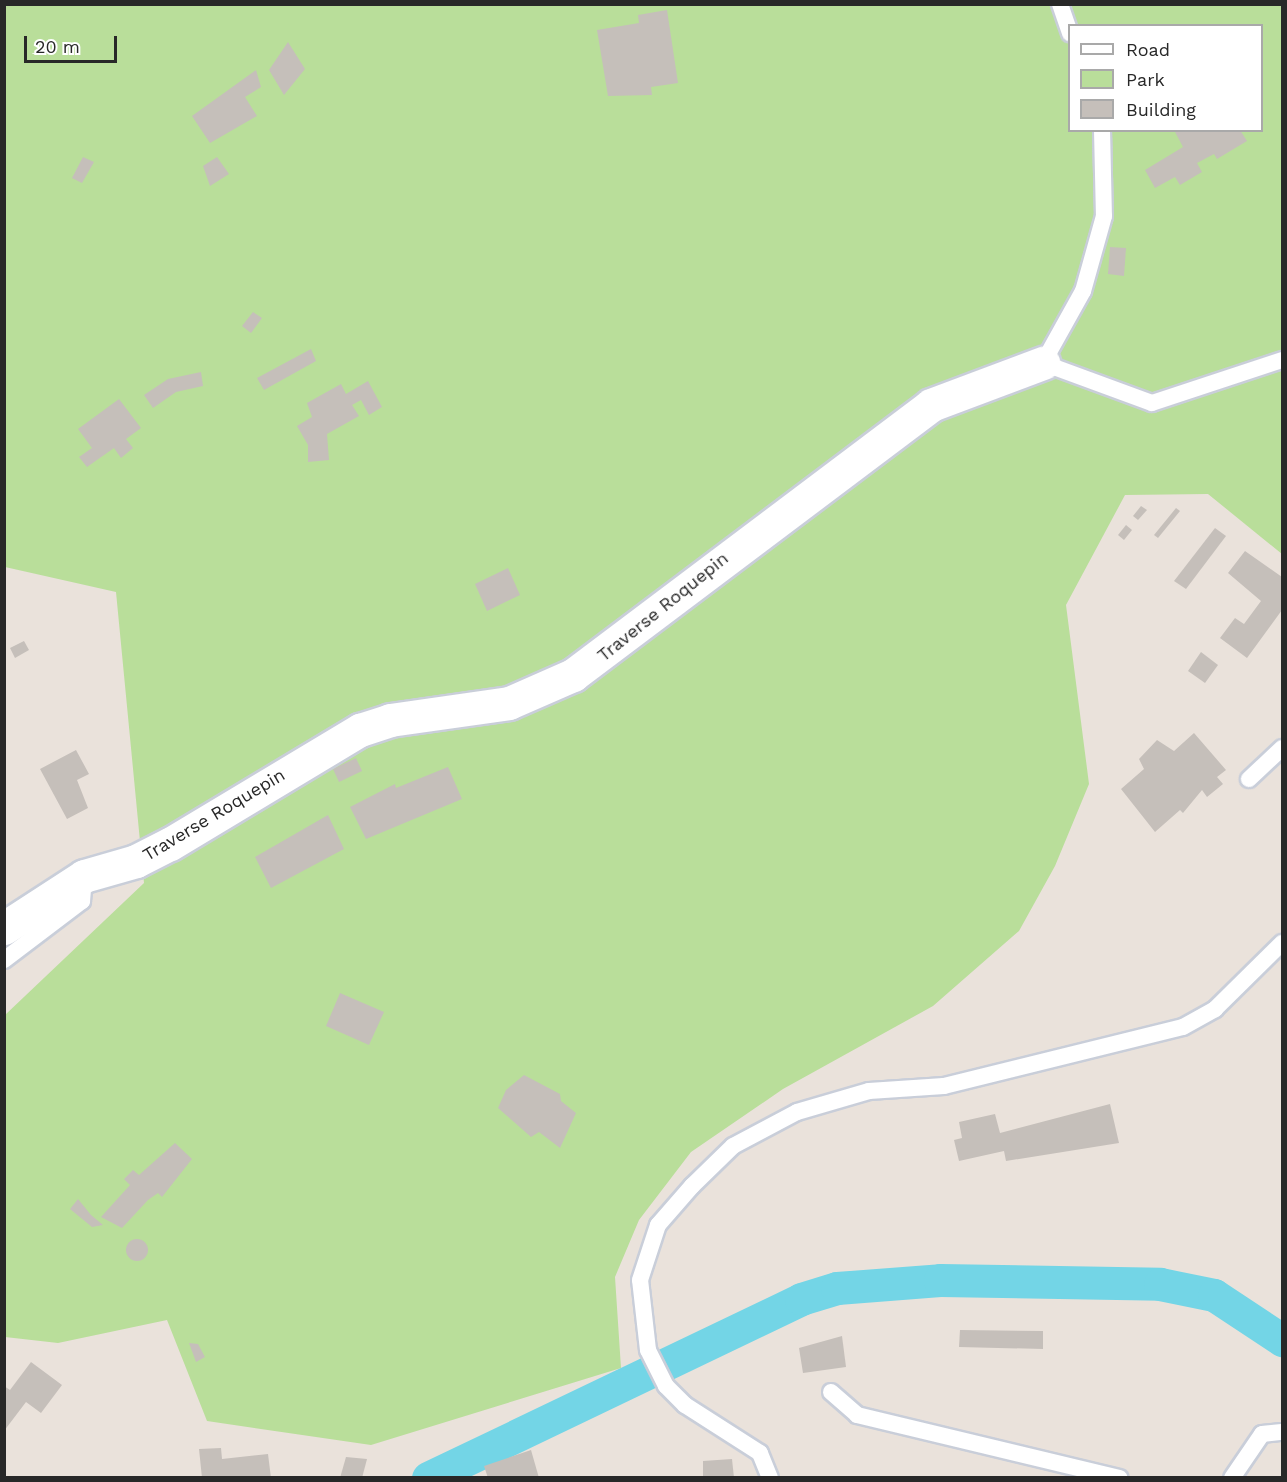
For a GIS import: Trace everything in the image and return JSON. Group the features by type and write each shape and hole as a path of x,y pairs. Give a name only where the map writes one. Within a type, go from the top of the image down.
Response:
{"street":[{"name":"Traverse Roquepin","path":"4,928 84,876 136,861 170,844 360,730 390,720 509,703 573,675 931,405 1043,363"}],"lane":[{"path":"1060,4 1068,27"},
{"path":"1102,132 1104,216 1083,291 1043,363 1152,403 1282,360"},
{"path":"1249,779 1282,748"},
{"path":"4,960 82,902 84,876"},
{"path":"770,1478 760,1453 685,1405 666,1386 648,1350 640,1280 658,1225 733,1146 797,1112 869,1091 944,1086 1183,1028 1215,1009 1282,943"},
{"path":"831,1392 857,1415 1120,1478"},
{"path":"1232,1478 1262,1434 1282,1432"}],"green space":[{"path":"5,5 1282,5 1282,554 1208,494 1125,495 1066,605 1089,784 1055,866 1019,931 933,1006 783,1089 691,1152 639,1220 615,1277 621,1368 371,1445 207,1421 167,1320 58,1343 5,1337 5,1015 144,883 116,592 5,567"}],"building":[{"path":"667,10 678,83 651,87 652,95 608,96 597,30 639,23 638,15"},
{"path":"288,42 305,69 284,95 269,70"},
{"path":"256,70 261,87 245,97 257,116 210,143 192,116"},
{"path":"1175,132 1241,132 1247,141 1217,159 1214,154 1197,163 1202,172 1180,185 1175,177 1155,188 1145,170 1183,147"},
{"path":"83,157 94,162 82,183 72,178"},
{"path":"217,157 229,174 210,186 203,166"},
{"path":"1110,247 1126,248 1124,276 1108,274"},
{"path":"253,312 262,318 251,333 242,326"},
{"path":"311,349 316,361 264,390 257,378"},
{"path":"201,372 203,386 176,392 153,408 144,395 168,379"},
{"path":"368,381 382,407 369,415 361,400 352,405 359,416 327,434 329,460 308,462 308,445 297,426 312,417 307,403 341,384 346,394"},
{"path":"119,399 141,428 126,439 133,448 121,458 114,448 87,467 79,457 92,448 78,429"},
{"path":"1141,506 1147,510 1138,520 1133,516"},
{"path":"1176,508 1180,511 1158,538 1154,535"},
{"path":"1126,525 1132,530 1124,540 1118,535"},
{"path":"1215,528 1226,536 1186,589 1174,581"},
{"path":"1245,551 1282,577 1282,610 1247,658 1220,638 1235,618 1244,624 1261,601 1228,573"},
{"path":"508,568 520,595 487,611 475,584"},
{"path":"24,641 29,650 15,658 10,648"},
{"path":"1201,652 1218,665 1205,683 1188,671"},
{"path":"1194,733 1226,770 1217,777 1223,784 1207,797 1202,790 1183,813 1180,810 1155,832 1121,789 1144,769 1139,759 1157,740 1174,751"},
{"path":"76,750 89,774 77,780 88,808 67,819 40,769"},
{"path":"356,758 362,771 339,782 333,769"},
{"path":"448,767 462,799 366,839 350,807 395,784 396,788"},
{"path":"328,815 344,849 271,888 255,857"},
{"path":"340,993 384,1012 369,1045 326,1026"},
{"path":"524,1075 560,1094 561,1101 576,1113 560,1148 539,1132 531,1137 498,1108 506,1090"},
{"path":"1110,1104 1119,1143 1006,1161 1004,1151 959,1161 954,1140 962,1138 959,1122 995,1114 1000,1133"},
{"path":"175,1143 192,1159 162,1197 158,1193 148,1200 122,1228 101,1217 130,1185 124,1179 133,1170 139,1175"},
{"path":"78,1199 103,1225 92,1227 70,1209"},
{"path":"137,1239 145,1242 148,1250 145,1258 137,1261 129,1258 126,1250 129,1242"},
{"path":"960,1330 1043,1331 1043,1349 959,1347"},
{"path":"842,1336 846,1367 803,1373 799,1348"},
{"path":"189,1343 198,1344 205,1357 196,1362"},
{"path":"31,1362 62,1385 41,1413 26,1402 4,1431 4,1386 10,1390"},
{"path":"221,1448 222,1459 268,1454 271,1478 202,1478 199,1449"},
{"path":"531,1450 539,1478 488,1478 484,1466"},
{"path":"346,1457 367,1459 362,1478 340,1478"},
{"path":"732,1459 734,1478 703,1478 703,1461"}],"waterway":[{"path":"428,1478 801,1299 837,1288 940,1280 1160,1284 1214,1295 1282,1340"}]}
